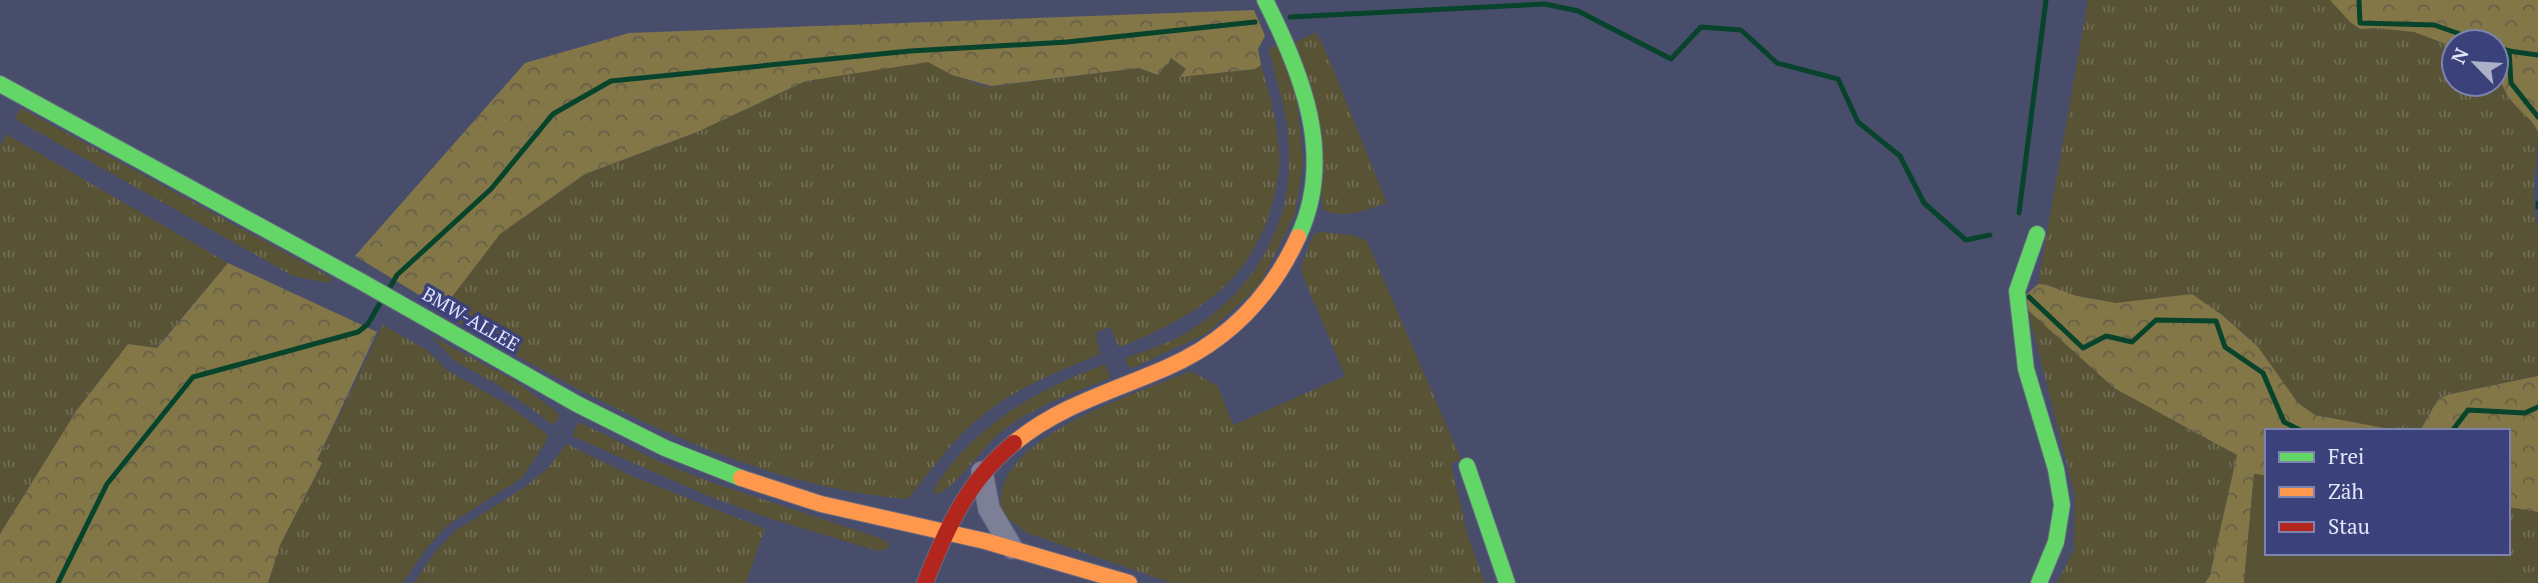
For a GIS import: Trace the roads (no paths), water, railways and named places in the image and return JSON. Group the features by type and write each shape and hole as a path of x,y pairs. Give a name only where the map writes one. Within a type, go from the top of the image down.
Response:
{"street":[{"path":"925,583 945,531 964,495 982,472 1030,430 1060,411 1161,370 1206,347 1251,312 1281,272 1297,242 1306,216 1314,167 1313,129 1294,61 1267,5"},
{"name":"BMW-ALLEE","path":"0,84 362,282 577,404 665,447 757,484 821,504 1012,548 1129,583"},
{"path":"2037,234 2017,291 2026,369 2056,469 2062,505 2056,542 2039,583"},
{"path":"1467,466 1507,583"},
{"path":"982,472 989,509 1012,548"}],"waterway":[{"path":"2019,213 2046,0"},
{"path":"2359,0 2360,23 2434,25 2443,28"},
{"path":"1290,17 1545,4 1578,11 1671,59 1701,27 1741,30 1777,63 1838,79 1858,122 1900,156 1924,203 1966,240 1990,235"},
{"path":"389,289 397,275 491,189 553,114 611,81 910,51 1067,42 1255,22"},
{"path":"2510,51 2538,55"},
{"path":"2510,67 2511,83 2538,117"},
{"path":"2029,297 2083,348 2106,336 2132,342 2156,320 2216,321 2225,347 2263,373 2284,422 2298,429"},
{"path":"58,583 107,484 193,377 358,332 368,324 380,303"},
{"path":"2454,429 2468,410 2525,413 2538,407"}]}
